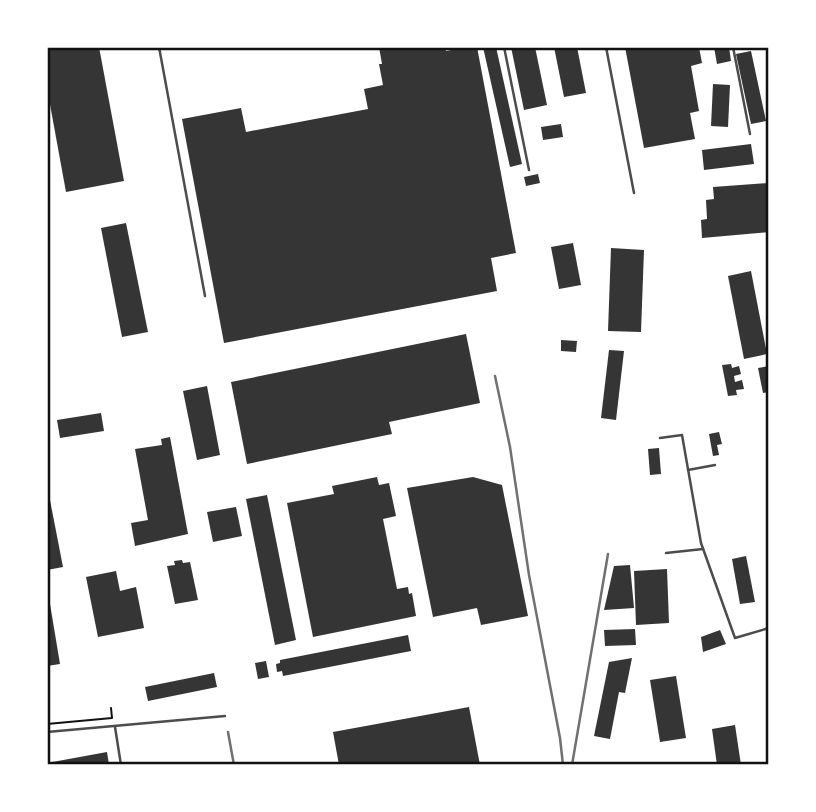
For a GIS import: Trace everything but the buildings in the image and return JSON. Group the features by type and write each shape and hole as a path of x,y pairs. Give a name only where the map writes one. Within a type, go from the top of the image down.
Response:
{"lane":[{"path":"159,47 205,296"},
{"path":"504,47 528,170"},
{"path":"606,47 634,193"},
{"path":"733,47 750,134"},
{"path":"660,438 682,435 703,549 735,638 769,628"},
{"path":"688,470 715,465"},
{"path":"666,553 703,549"},
{"path":"47,732 225,716"},
{"path":"114,727 121,765"}],"path":[{"path":"47,724 112,718 111,708"}],"railway":[{"path":"495,376 510,447 529,575 563,765"},
{"path":"572,765 608,554"},
{"path":"228,732 234,765"}]}
